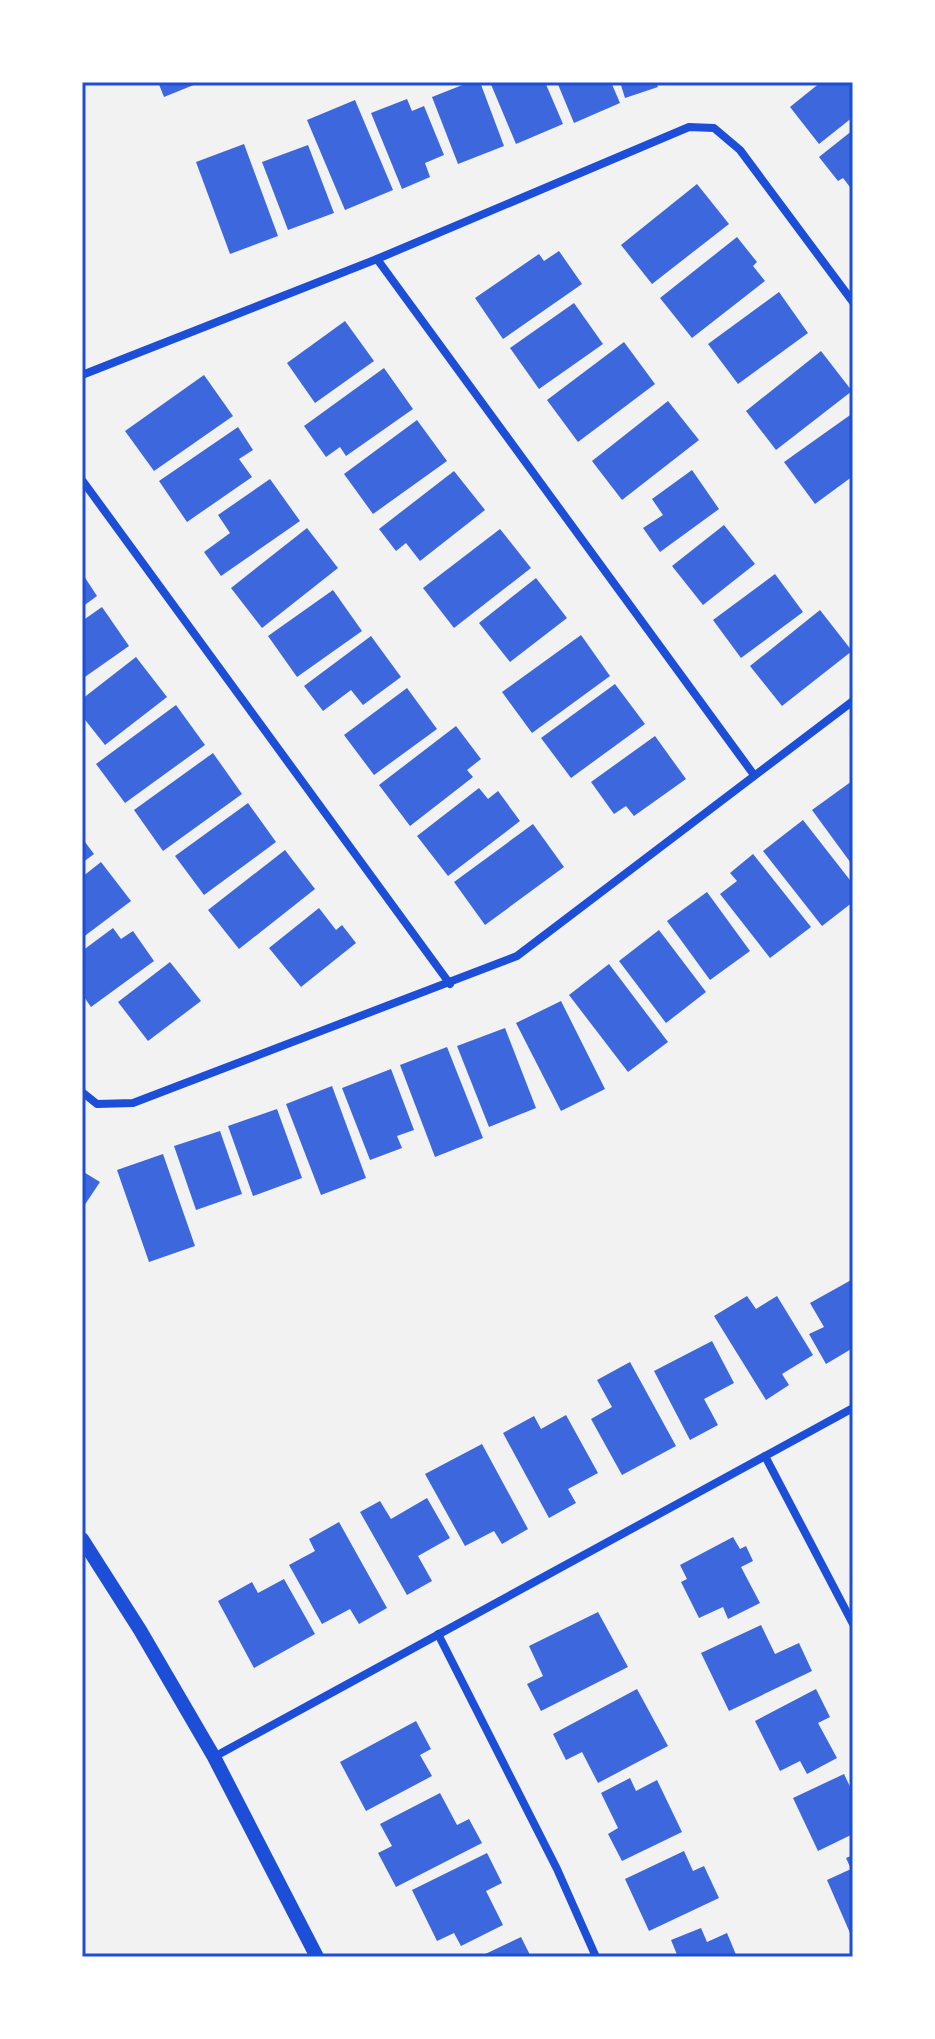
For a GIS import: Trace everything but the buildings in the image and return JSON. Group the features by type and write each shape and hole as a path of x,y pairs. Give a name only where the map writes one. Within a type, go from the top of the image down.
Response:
{"street":[{"path":"82,375 377,259 689,127 714,128 740,150 853,302"},
{"path":"377,259 754,775"},
{"path":"82,480 450,984"},
{"path":"82,1092 97,1104 133,1103 517,956 853,701"},
{"path":"214,1757 853,1408"},
{"path":"765,1456 853,1624"},
{"path":"82,1539 140,1630 214,1757 317,1957"},
{"path":"438,1634 557,1869 596,1957"}]}
